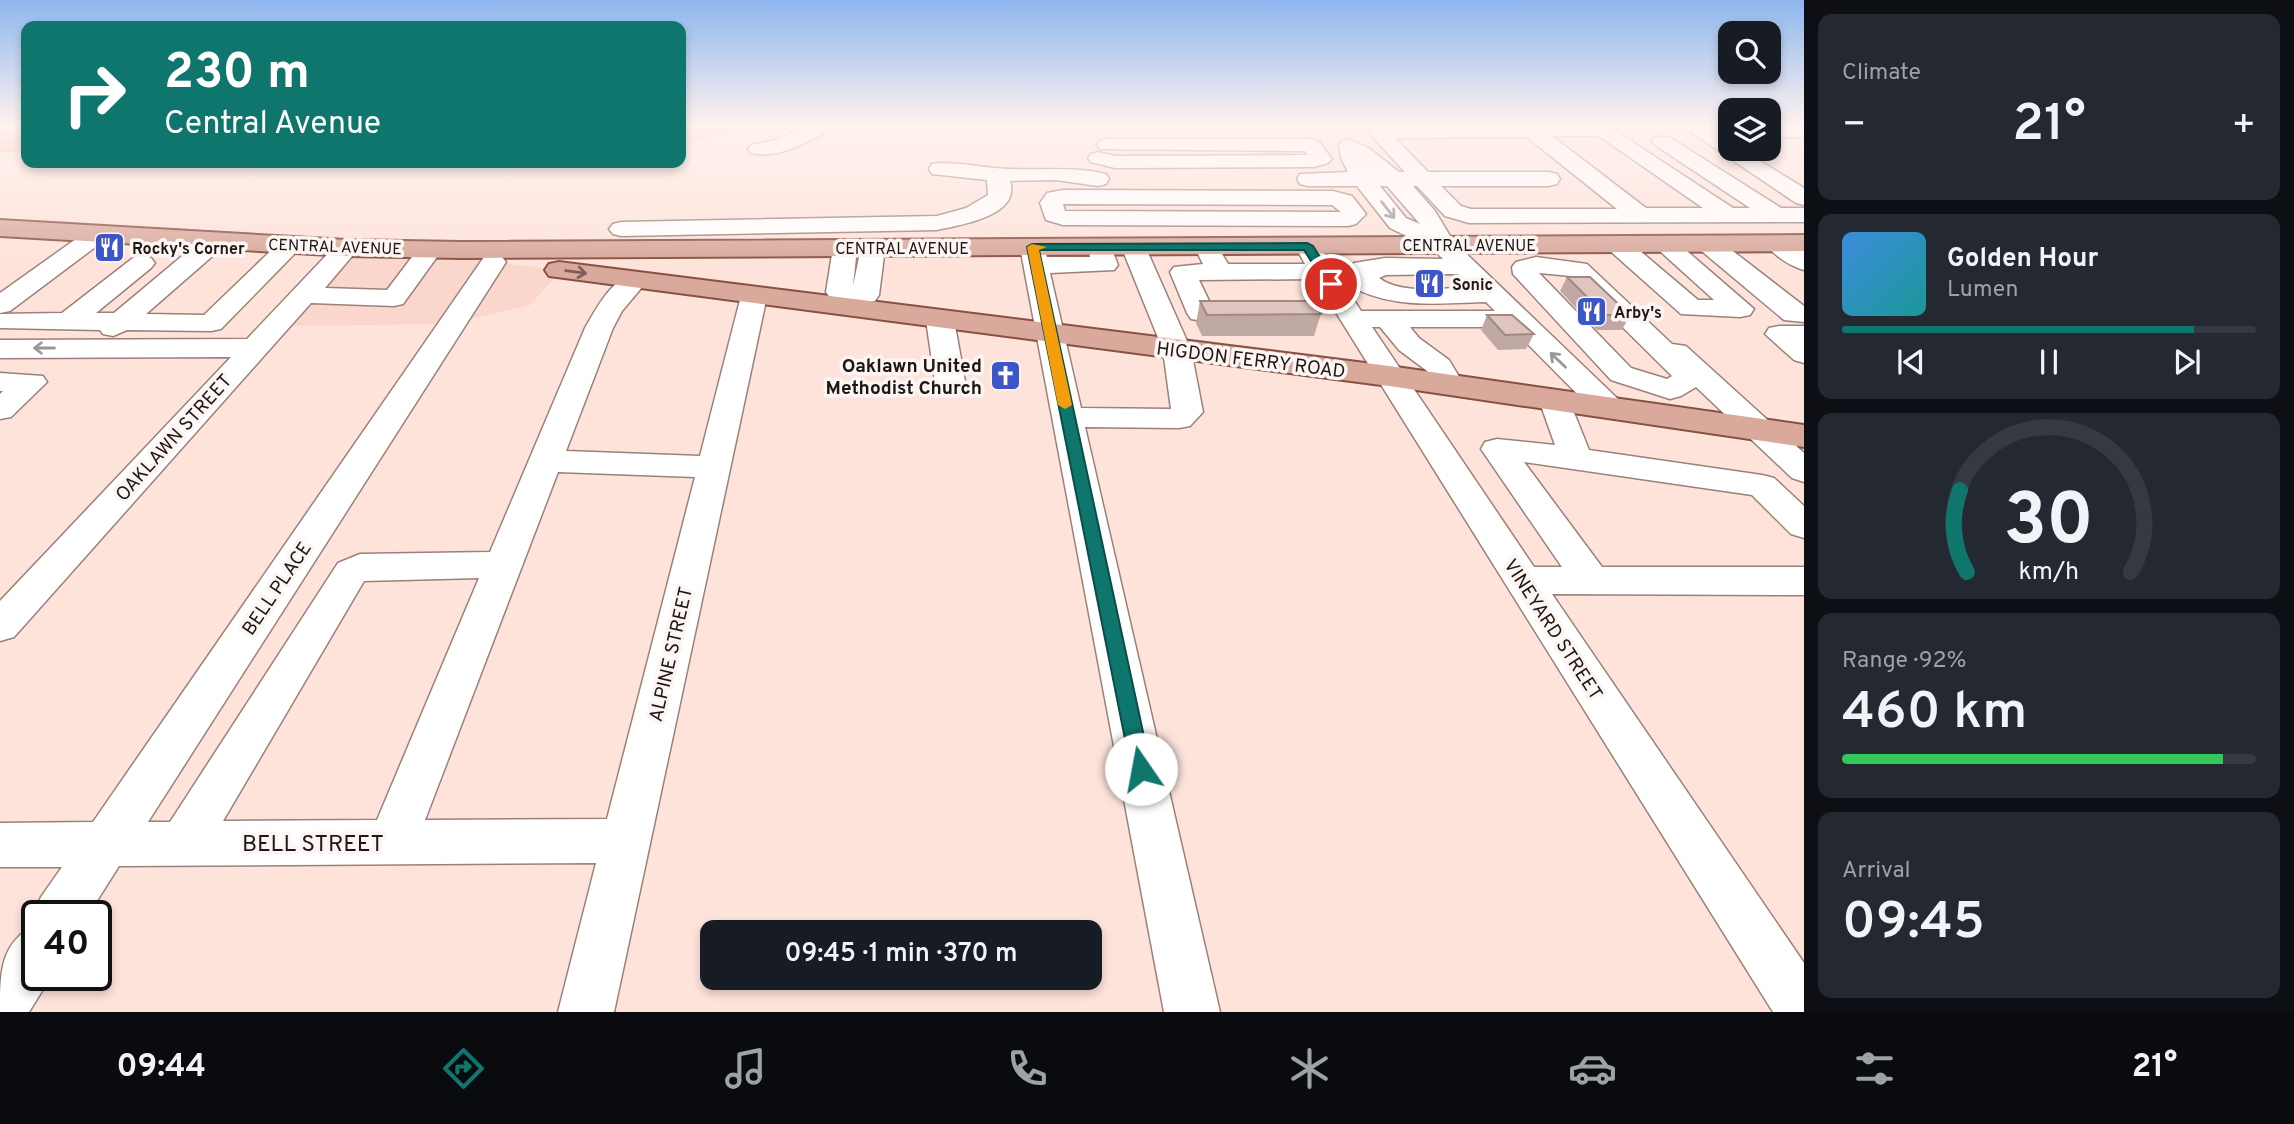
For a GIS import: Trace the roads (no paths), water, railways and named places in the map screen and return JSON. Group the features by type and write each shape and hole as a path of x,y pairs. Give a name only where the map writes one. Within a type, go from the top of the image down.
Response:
{"main road":[{"name":"CENTRAL AVENUE","path":"0,228 98,234 219,253 291,244 430,250 477,256 845,248 880,225 1037,267 1100,247 1138,259 1206,246 1334,294 1442,244 1515,244 1553,258 1617,244 1804,243"},
{"path":"704,249 696,270 702,277 714,284 754,296"},
{"path":"734,249 732,270 737,284 754,296"},
{"path":"477,256 754,296"},
{"name":"HIGDON FERRY ROAD","path":"754,296 1389,376 1804,436"}],"street":[{"path":"962,171 969,216"},
{"path":"964,171 1008,194 1053,201 1332,198 1344,201 1354,214 1348,219 1063,218 1054,215 1053,201"},
{"path":"621,229 937,223 969,216 1008,194 1067,171"},
{"path":"1359,171 1398,223 1442,244 1608,407"},
{"path":"1384,171 1436,227 1442,244"},
{"path":"1416,171 1453,211 1469,216 1804,215"},
{"path":"1457,171 1503,216"},
{"path":"1583,171 1640,215"},
{"path":"1665,171 1728,215"},
{"path":"1709,171 1776,215"},
{"path":"1762,171 1804,198"},
{"path":"1056,174 1087,179 1549,179"},
{"path":"845,248 839,292 866,295 880,225"},
{"path":"2,325 98,234"},
{"path":"1707,243 1794,314 1804,314"},
{"path":"1777,243 1804,262"},
{"path":"2,325 69,321 211,323 291,244"},
{"path":"1617,244 1691,308 1740,309 1664,244"},
{"path":"1206,246 1219,272"},
{"name":"OAKLAWN STREET","path":"0,626 347,248"},
{"path":"303,295 394,298 430,250"},
{"path":"89,348 121,321 219,253"},
{"path":"160,322 219,253"},
{"name":"BELL PLACE","path":"69,900 477,256"},
{"path":"1553,258 1572,270 1602,298 1677,377 1663,381 1629,379"},
{"path":"1553,258 1804,471"},
{"path":"1553,258 1578,269 1687,374 1682,385 1670,390 1629,379 1614,368 1526,274 1525,267 1553,258"},
{"path":"1068,417 1179,419 1187,412 1177,350 1138,259"},
{"path":"69,321 142,263"},
{"path":"1334,294 1357,282 1355,273 1359,269 1464,266"},
{"path":"1117,288 1037,267 1192,1012"},
{"path":"1385,267 1366,275 1367,284 1377,290 1394,294 1495,297"},
{"path":"1265,313 1201,313 1183,272 1219,272 1334,294 1517,319"},
{"path":"392,842 599,328 610,308 635,280"},
{"path":"1334,294 1495,297"},
{"path":"1334,294 1439,366 1449,385"},
{"name":"VINEYARD STREET","path":"1334,294 1804,1011"},
{"name":"ALPINE STREET","path":"586,1012 754,296"},
{"path":"940,320 950,381"},
{"path":"2,325 89,348 255,348"},
{"path":"1804,334 1779,334 1804,354"},
{"path":"0,382 32,382 0,410"},
{"path":"1670,390 1689,418"},
{"path":"1554,400 1576,458"},
{"path":"1591,580 1497,449 1762,486 1804,526"},
{"path":"545,461 714,467"},
{"path":"184,843 351,572 360,567 504,565"},
{"path":"1522,580 1804,581"},
{"name":"BELL STREET","path":"0,845 626,841"},
{"path":"0,1007 21,975"}],"place":[{"name":"Rocky's Corner","path":"109,248"},
{"name":"Sonic","path":"1429,284"},
{"name":"Arby's","path":"1591,312"},
{"name":"Oaklawn United Methodist Church","path":"1005,376"}]}
